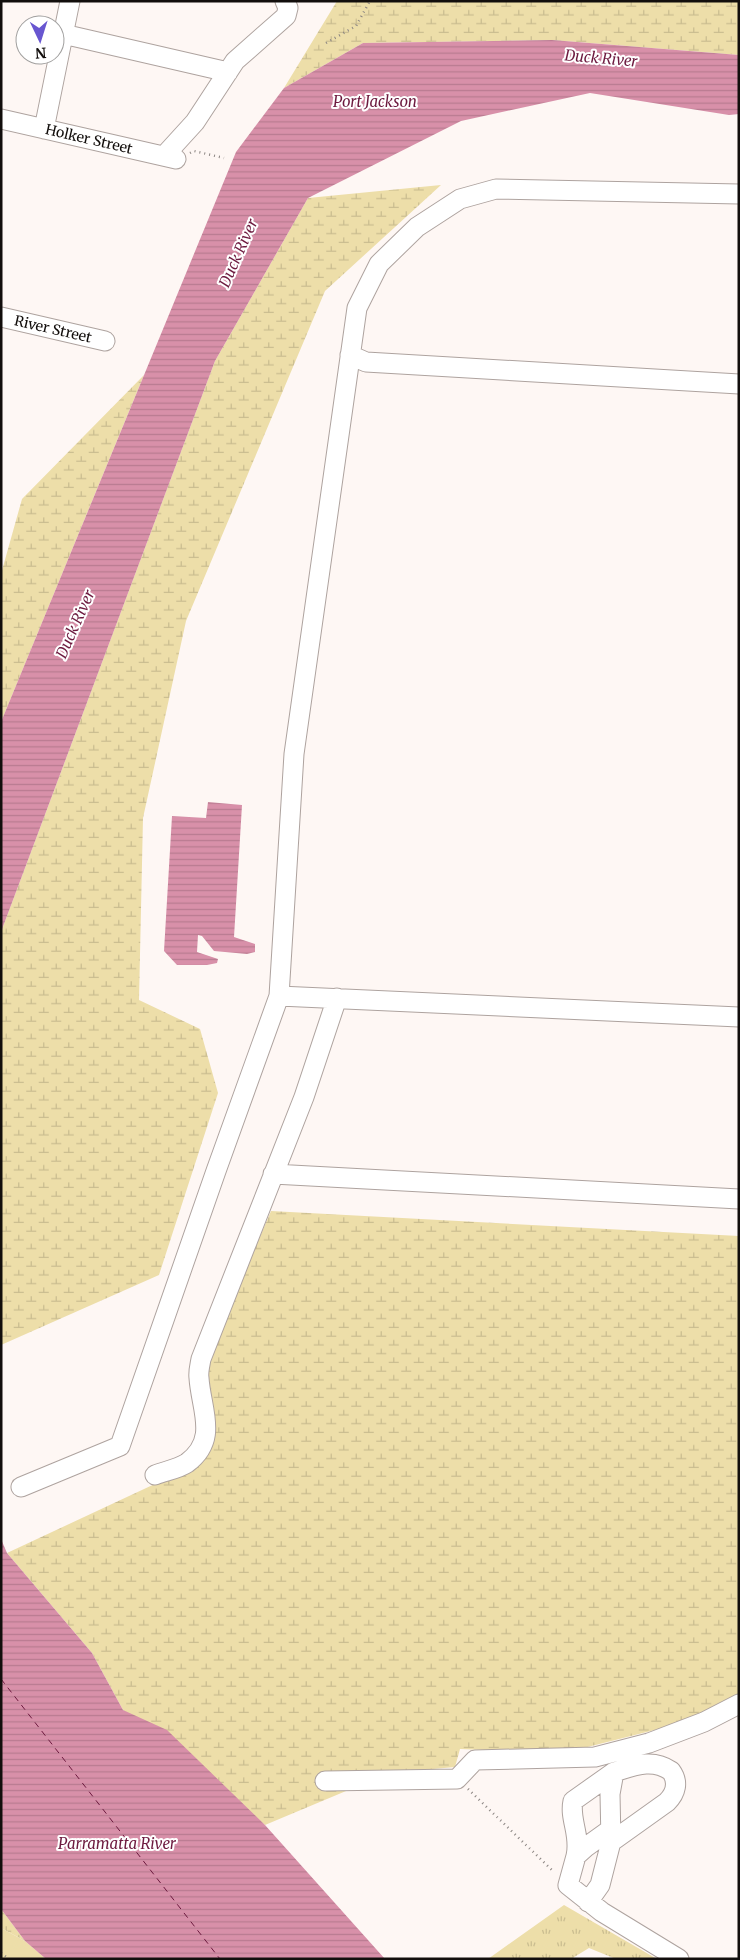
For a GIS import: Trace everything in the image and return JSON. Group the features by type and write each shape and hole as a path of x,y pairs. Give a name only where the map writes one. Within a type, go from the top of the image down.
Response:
{"street":[{"path":"65,25 70,1"},
{"path":"171,158 235,61 286,16 288,8 284,1"},
{"path":"65,34 228,72"},
{"path":"44,129 57,65"},
{"name":"Holker Street","path":"1,119 171,158"},
{"path":"20,1487 120,1446 279,996 294,754 358,359 358,308 379,264 417,227 460,199 496,188 739,194"},
{"name":"River Street","path":"1,317 105,341"},
{"path":"358,359 415,365 739,384"},
{"path":"279,996 739,1017"},
{"path":"155,1475 186,1464 200,1450 207,1431 206,1414 199,1377 201,1359 304,1097 337,998"},
{"path":"273,1174 739,1199"},
{"path":"325,1781 457,1779 476,1760 595,1757 649,1743 704,1722 739,1704"},
{"path":"576,1856 586,1847 611,1836 667,1802 674,1794 676,1785 671,1771 655,1764 641,1764 614,1772 573,1801 573,1813 578,1840 576,1856 568,1885 588,1902 619,1923 679,1959"},
{"path":"588,1902 600,1885 611,1836 610,1794 614,1772"}],"path":[{"path":"326,43 356,26 370,1"},
{"path":"171,158 194,151 224,158"},
{"path":"457,1779 568,1885"},
{"path":"1,1953 9,1959"}],"green space":[{"path":"337,1 739,1 739,55 552,40 363,43 284,88"},
{"path":"441,185 325,291 186,621 143,818 139,1000 200,1029 218,1093 159,1275 1,1345 1,932 215,361 308,198"},
{"path":"144,375 1,722 1,574 22,499"},
{"path":"271,1211 739,1236 739,1696 698,1719 564,1753 460,1749 455,1767 389,1773 265,1825 123,1710 92,1653 7,1553 189,1468 201,1409 203,1369"},
{"path":"564,1905 657,1959 616,1959 589,1948 571,1959 488,1959"},
{"path":"1,1909 25,1941 1,1928"},
{"path":"1,1928 25,1941 46,1959 1,1959"}],"water":[{"name":"Port Jackson","path":"552,40 739,55 739,114 729,115 590,93 461,121 308,198 215,361 1,932 1,722 236,152 284,88 363,43"},
{"path":"208,802 242,805 234,937 255,944 255,952 247,954 214,951 202,936 198,935 197,952 218,959 217,963 177,965 164,951 172,816 206,818"},
{"name":"Parramatta River","path":"1,1539 7,1553 92,1653 123,1710 167,1730 265,1825 385,1959 46,1959 25,1941 1,1909"}],"ferry route":[{"path":"1,1679 220,1959"}],"water label":[{"name":"Duck River","path":"601,58"},
{"name":"Duck River","path":"238,253"},
{"name":"Duck River","path":"75,624"}]}
